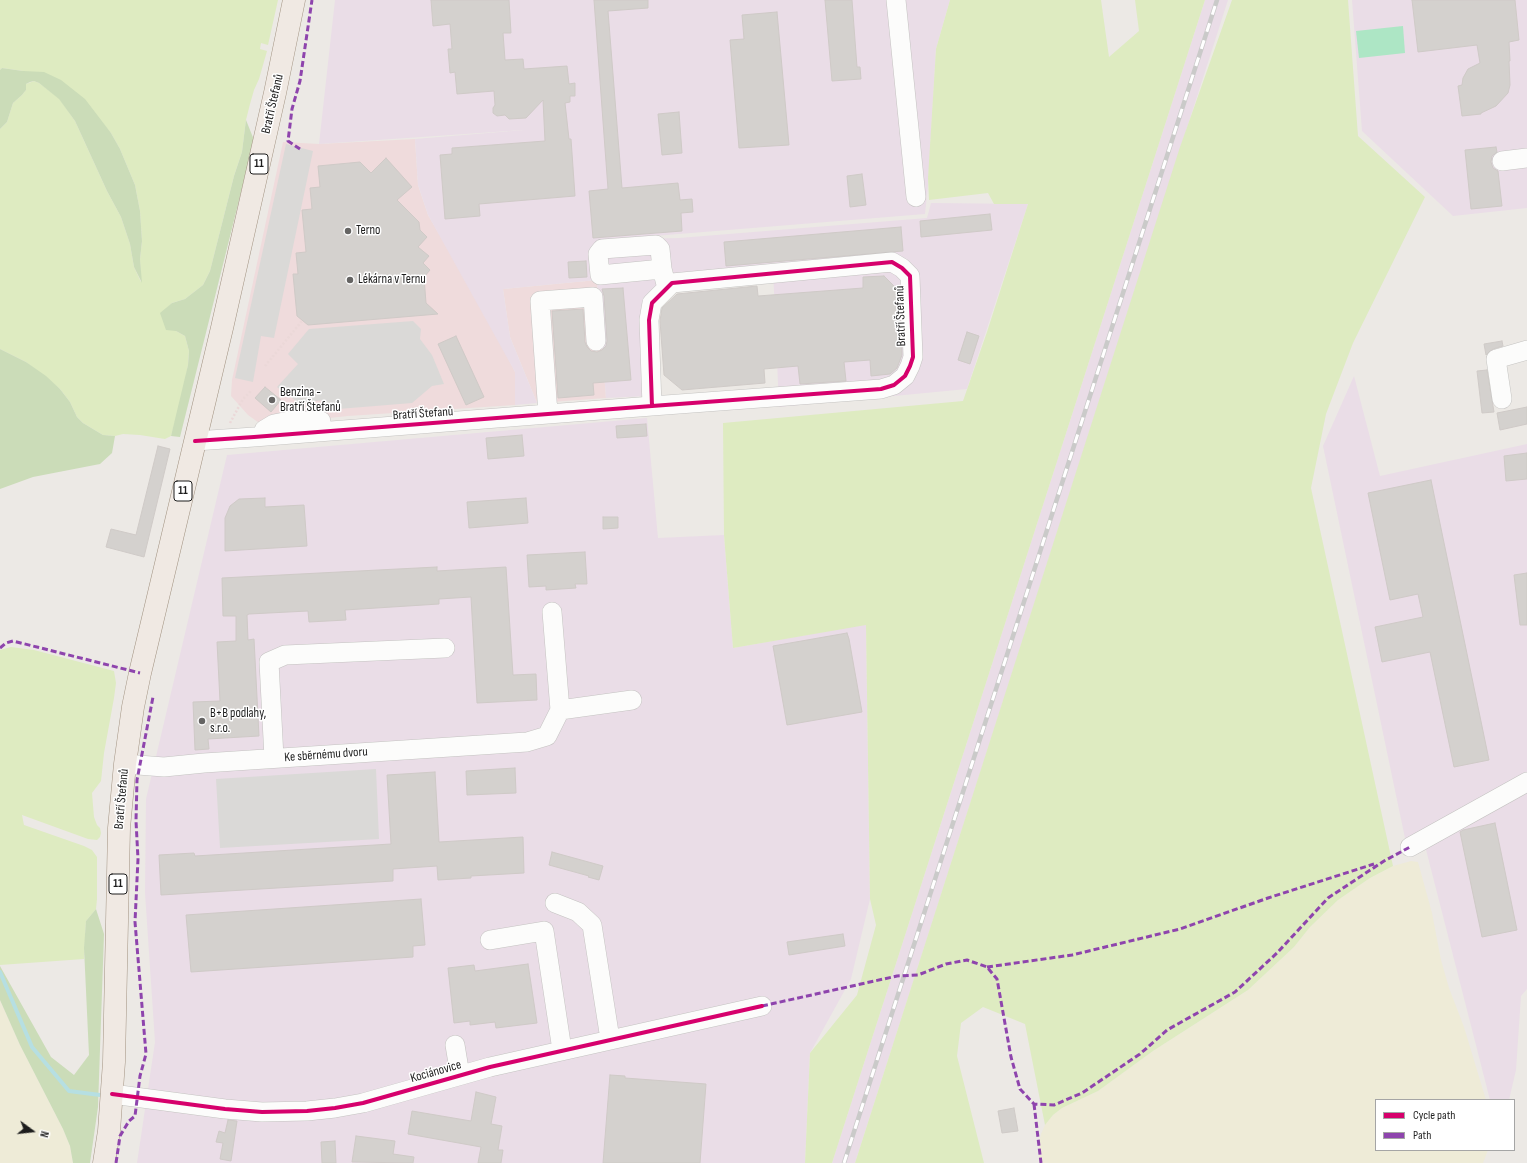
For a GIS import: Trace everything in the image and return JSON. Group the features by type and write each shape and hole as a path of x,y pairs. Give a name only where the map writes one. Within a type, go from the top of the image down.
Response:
{"main road":[{"name":"Bratří Štefanů","path":"104,1163 112,1094 119,828 125,764 140,673 268,123 294,0"}],"street":[{"path":"896,4 916,197"},
{"path":"1502,161 1527,158"},
{"name":"Bratří Štefanů","path":"195,441 881,389 894,385 905,376 913,357 910,276 902,268 892,262 672,283 652,303 649,320 652,406"},
{"path":"662,269 667,288"},
{"path":"548,414 540,301 593,297 596,341"},
{"path":"1502,399 1496,359 1527,350"},
{"path":"552,612 560,710 632,700"},
{"path":"274,758 269,662 285,655 445,648"},
{"name":"Ke sběrnému dvoru","path":"125,764 164,767 274,758 527,742 547,736 560,710"},
{"path":"1410,847 1527,782"},
{"path":"555,903 578,912 592,925 610,1039"},
{"path":"490,940 544,931 562,1050"},
{"name":"Kociánovice","path":"112,1094 225,1109 262,1112 307,1110 363,1103 490,1067 762,1006"},
{"path":"455,1045 460,1075"}],"path":[{"path":"266,366 302,321"},
{"path":"226,439 228,426 243,399 252,390"}],"shaded area":[{"path":"335,0 950,0 936,49 925,214 605,240 679,238 927,218 931,203 1028,204 967,389 779,407 773,268 652,291 648,396 606,398 597,280 503,289 510,337 537,403 515,405 515,372 428,215 418,185 415,139 524,130 319,144"},
{"path":"1205,0 1228,0 855,1163 832,1163"},
{"path":"1352,0 1527,0 1527,208 1453,216 1362,131"},
{"path":"415,139 418,185 428,215 492,323 515,372 515,405 348,416 262,425 248,415 231,396 232,380 283,142 319,144"},
{"path":"286,144 313,151 274,338 261,336 253,382 235,378"},
{"path":"597,280 606,398 537,403 510,337 503,289"},
{"path":"413,321 421,329 420,339 432,355 444,384 432,386 412,403 326,410 325,400 299,403 277,387 298,364 288,354 309,329"},
{"path":"1354,376 1380,476 1527,444 1527,989 1521,996 1516,1070 1509,1099 1490,1099 1422,834 1406,843 1323,446"},
{"path":"647,418 658,538 724,535 733,648 866,624 870,899 851,979 810,1053 805,1163 137,1163 155,1042 145,893 146,799 227,455"},
{"path":"376,769 379,839 220,848 216,779"},
{"path":"1411,861 1418,862 1432,913 1441,960 1449,988 1464,1027 1486,1099 1375,1099 1375,1151 1488,1151 1483,1163 1039,1163 1039,1143 1041,1134 1045,1125 1053,1115 1062,1108 1098,1091 1153,1051 1248,990 1294,947 1310,927 1338,900 1370,878 1393,866"},
{"path":"0,1000 20,1045 63,1129 70,1146 73,1163 0,1163"}],"green space":[{"path":"0,0 278,0 268,45 261,43 260,49 267,51 250,104 246,120 242,152 234,176 210,271 203,285 185,299 172,303 166,309 176,331 185,336 189,351 183,393 171,436 165,439 140,435 103,435 83,423 77,417 70,402 60,389 26,362 0,349 0,129 7,122 13,103 26,90 26,84 34,81 39,83 59,98 75,121 107,191 121,217 130,244 134,267 141,282 140,259 142,241 140,211 135,185 120,149 111,133 99,119 23,71 2,68 0,70"},
{"path":"950,0 1101,0 1109,57 1139,31 1135,0 1205,0 832,1163 805,1163 810,1053 857,995 876,925 870,899 866,625 733,648 724,535 723,423 963,401 1028,204 994,204 988,193 929,200 928,178 936,49"},
{"path":"1232,0 1348,0 1358,136 1425,197 1353,343 1326,414 1311,488 1393,866 1370,878 1338,900 1310,927 1294,947 1248,990 1153,1051 1098,1091 1062,1108 1053,1115 1045,1125 1025,1024 983,1007 961,1023 957,1056 984,1163 855,1163 1180,147"},
{"path":"1403,26 1405,53 1359,58 1356,31"},
{"path":"2,68 44,72 61,80 85,99 111,133 120,149 135,185 140,211 142,241 140,259 142,283 134,267 130,244 121,217 107,191 75,121 59,99 39,83 34,81 26,84 26,90 13,103 7,122 0,129 0,70"},
{"path":"246,120 254,140 180,437 171,436 188,365 189,351 185,336 176,331 166,330 160,313 172,303 185,299 203,285 210,271 234,176 242,152"},
{"path":"0,349 26,362 46,376 60,389 70,402 77,417 83,423 103,435 115,436 112,453 100,464 33,477 0,489"},
{"path":"11,647 34,650 114,671 116,683 104,753 101,781 92,793 94,817 100,828 100,837 97,840 88,839 22,815 24,825 84,846 92,850 97,857 96,909 86,921 84,959 0,965 0,650"},
{"path":"96,909 104,934 98,1107 90,1163 73,1163 70,1146 63,1129 20,1045 0,1000 0,966 51,1057 74,1075 89,1055 84,948 86,921"}],"building":[{"path":"431,0 509,0 511,33 503,33 505,60 523,59 524,69 567,66 569,84 575,83 575,96 570,96 570,102 565,103 569,139 571,139 575,196 479,204 480,216 445,219 440,155 452,154 452,148 545,141 543,100 526,118 509,119 505,115 497,116 493,113 493,108 495,105 494,91 457,94 455,72 450,73 448,49 452,49 450,24 433,26"},
{"path":"594,0 648,0 648,8 608,11 622,188 678,183 680,200 692,199 693,212 681,213 682,231 593,238 589,191 608,189"},
{"path":"825,0 852,0 857,67 860,67 861,79 832,81"},
{"path":"1412,0 1515,0 1519,40 1509,42 1510,85 1508,93 1496,106 1481,114 1462,116 1458,86 1462,85 1463,78 1468,69 1480,63 1477,45 1418,52"},
{"path":"777,12 789,145 739,148 730,40 744,39 742,15"},
{"path":"679,112 682,153 662,155 658,114"},
{"path":"1496,147 1497,152 1492,156 1491,162 1493,168 1498,171 1502,206 1471,209 1465,150"},
{"path":"386,158 412,187 397,200 419,222 420,230 427,237 418,247 429,256 423,263 430,270 424,277 426,303 438,314 308,325 297,316 293,274 298,274 296,253 306,252 302,210 312,209 310,188 320,187 318,166 360,162 371,173"},
{"path":"862,174 866,205 850,207 847,176"},
{"path":"990,214 992,230 921,237 920,221"},
{"path":"901,227 903,251 726,266 724,242"},
{"path":"586,261 587,277 569,278 568,262"},
{"path":"884,276 896,288 900,299 902,355 897,368 890,374 871,376 870,360 844,362 846,381 800,384 798,366 764,369 765,383 682,390 664,375 660,321 662,308 677,294 757,286 758,296 863,288 863,277"},
{"path":"623,288 631,380 593,383 594,395 558,398 552,311 583,309 585,342 591,351 597,352 606,346 607,341 604,296 602,289"},
{"path":"967,332 979,336 970,364 958,360"},
{"path":"456,336 484,397 466,405 438,344"},
{"path":"1502,341 1503,346 1493,349 1486,355 1484,344"},
{"path":"1487,370 1494,412 1482,413 1477,371"},
{"path":"265,387 281,400 271,412 255,398"},
{"path":"1527,407 1527,424 1500,430 1497,413"},
{"path":"646,424 647,436 617,438 616,426"},
{"path":"522,435 524,456 488,459 486,438"},
{"path":"158,446 170,449 144,557 106,547 111,529 136,535"},
{"path":"1527,453 1527,479 1506,481 1504,456"},
{"path":"1431,480 1489,760 1454,767 1430,652 1382,662 1375,627 1423,617 1418,594 1390,600 1368,493"},
{"path":"265,498 265,507 304,505 307,546 225,551 225,518 230,506 239,499"},
{"path":"526,498 528,523 469,528 467,502"},
{"path":"603,517 618,517 618,528 603,529"},
{"path":"585,552 587,584 575,584 576,588 546,590 546,586 529,587 527,555"},
{"path":"437,567 437,571 506,567 513,675 536,674 537,700 477,703 471,597 439,599 439,604 345,610 346,620 309,622 308,611 249,614 247,615 248,640 254,639 259,736 208,739 209,749 195,750 193,702 220,701 217,642 236,641 236,616 223,616 222,578"},
{"path":"1527,573 1527,625 1520,625 1514,575"},
{"path":"847,633 862,712 787,725 773,646"},
{"path":"515,768 516,793 467,795 466,771"},
{"path":"435,772 439,842 523,837 524,873 471,876 471,878 438,880 437,866 393,869 393,881 161,895 159,855 194,853 195,856 391,844 387,775"},
{"path":"1495,823 1517,930 1482,937 1460,832"},
{"path":"552,852 603,866 599,880 549,865"},
{"path":"421,899 425,945 413,946 413,957 191,972 186,915"},
{"path":"843,934 845,946 789,955 787,942"},
{"path":"528,964 537,1023 496,1028 495,1022 470,1025 470,1021 454,1023 448,968 474,965 475,971"},
{"path":"610,1075 625,1076 625,1078 706,1084 700,1163 603,1163"},
{"path":"476,1092 496,1097 491,1124 502,1126 498,1150 503,1150 501,1163 478,1163 481,1147 408,1134 412,1111 471,1121"},
{"path":"1014,1108 1018,1131 1002,1133 998,1111"},
{"path":"228,1120 237,1121 231,1161 220,1159 223,1143 216,1142 219,1131 225,1133"},
{"path":"356,1136 395,1141 393,1154 414,1157 413,1163 352,1162"},
{"path":"335,1141 336,1163 322,1163 321,1142"}],"waterway":[{"path":"0,972 32,1047 69,1091 100,1095"}],"railway":[{"path":"844,1163 1217,0"}],"marked path":[{"path":"300,149 288,141 292,109 300,81 312,0"},
{"path":"0,648 6,643 13,641 140,673"},
{"path":"116,1163 120,1136 129,1121 135,1116 140,1076 146,1054 135,922 138,859 136,821 137,780 153,697"},
{"path":"762,1006 897,976 918,975 946,964 967,960 987,967 997,979 1011,1057 1020,1089 1034,1104 1054,1105 1082,1093 1140,1054 1167,1030 1235,992 1277,953 1328,898 1384,861 1410,847"},
{"path":"987,967 1072,955 1180,929 1268,898 1374,864"},
{"path":"1034,1104 1041,1163"}],"cycle path":[{"path":"195,441 881,389 894,385 905,376 913,357 910,276 902,268 892,262 672,283 652,303 649,320 652,406"},
{"path":"112,1094 225,1109 262,1112 307,1111 335,1108 363,1103 490,1067 762,1006"}],"place":[{"name":"Terno","path":"348,231"},
{"name":"Lékárna v Ternu","path":"350,280"},
{"name":"Benzina - Bratří Štefanů","path":"272,400"},
{"name":"B+B podlahy, s.r.o.","path":"202,721"}]}
